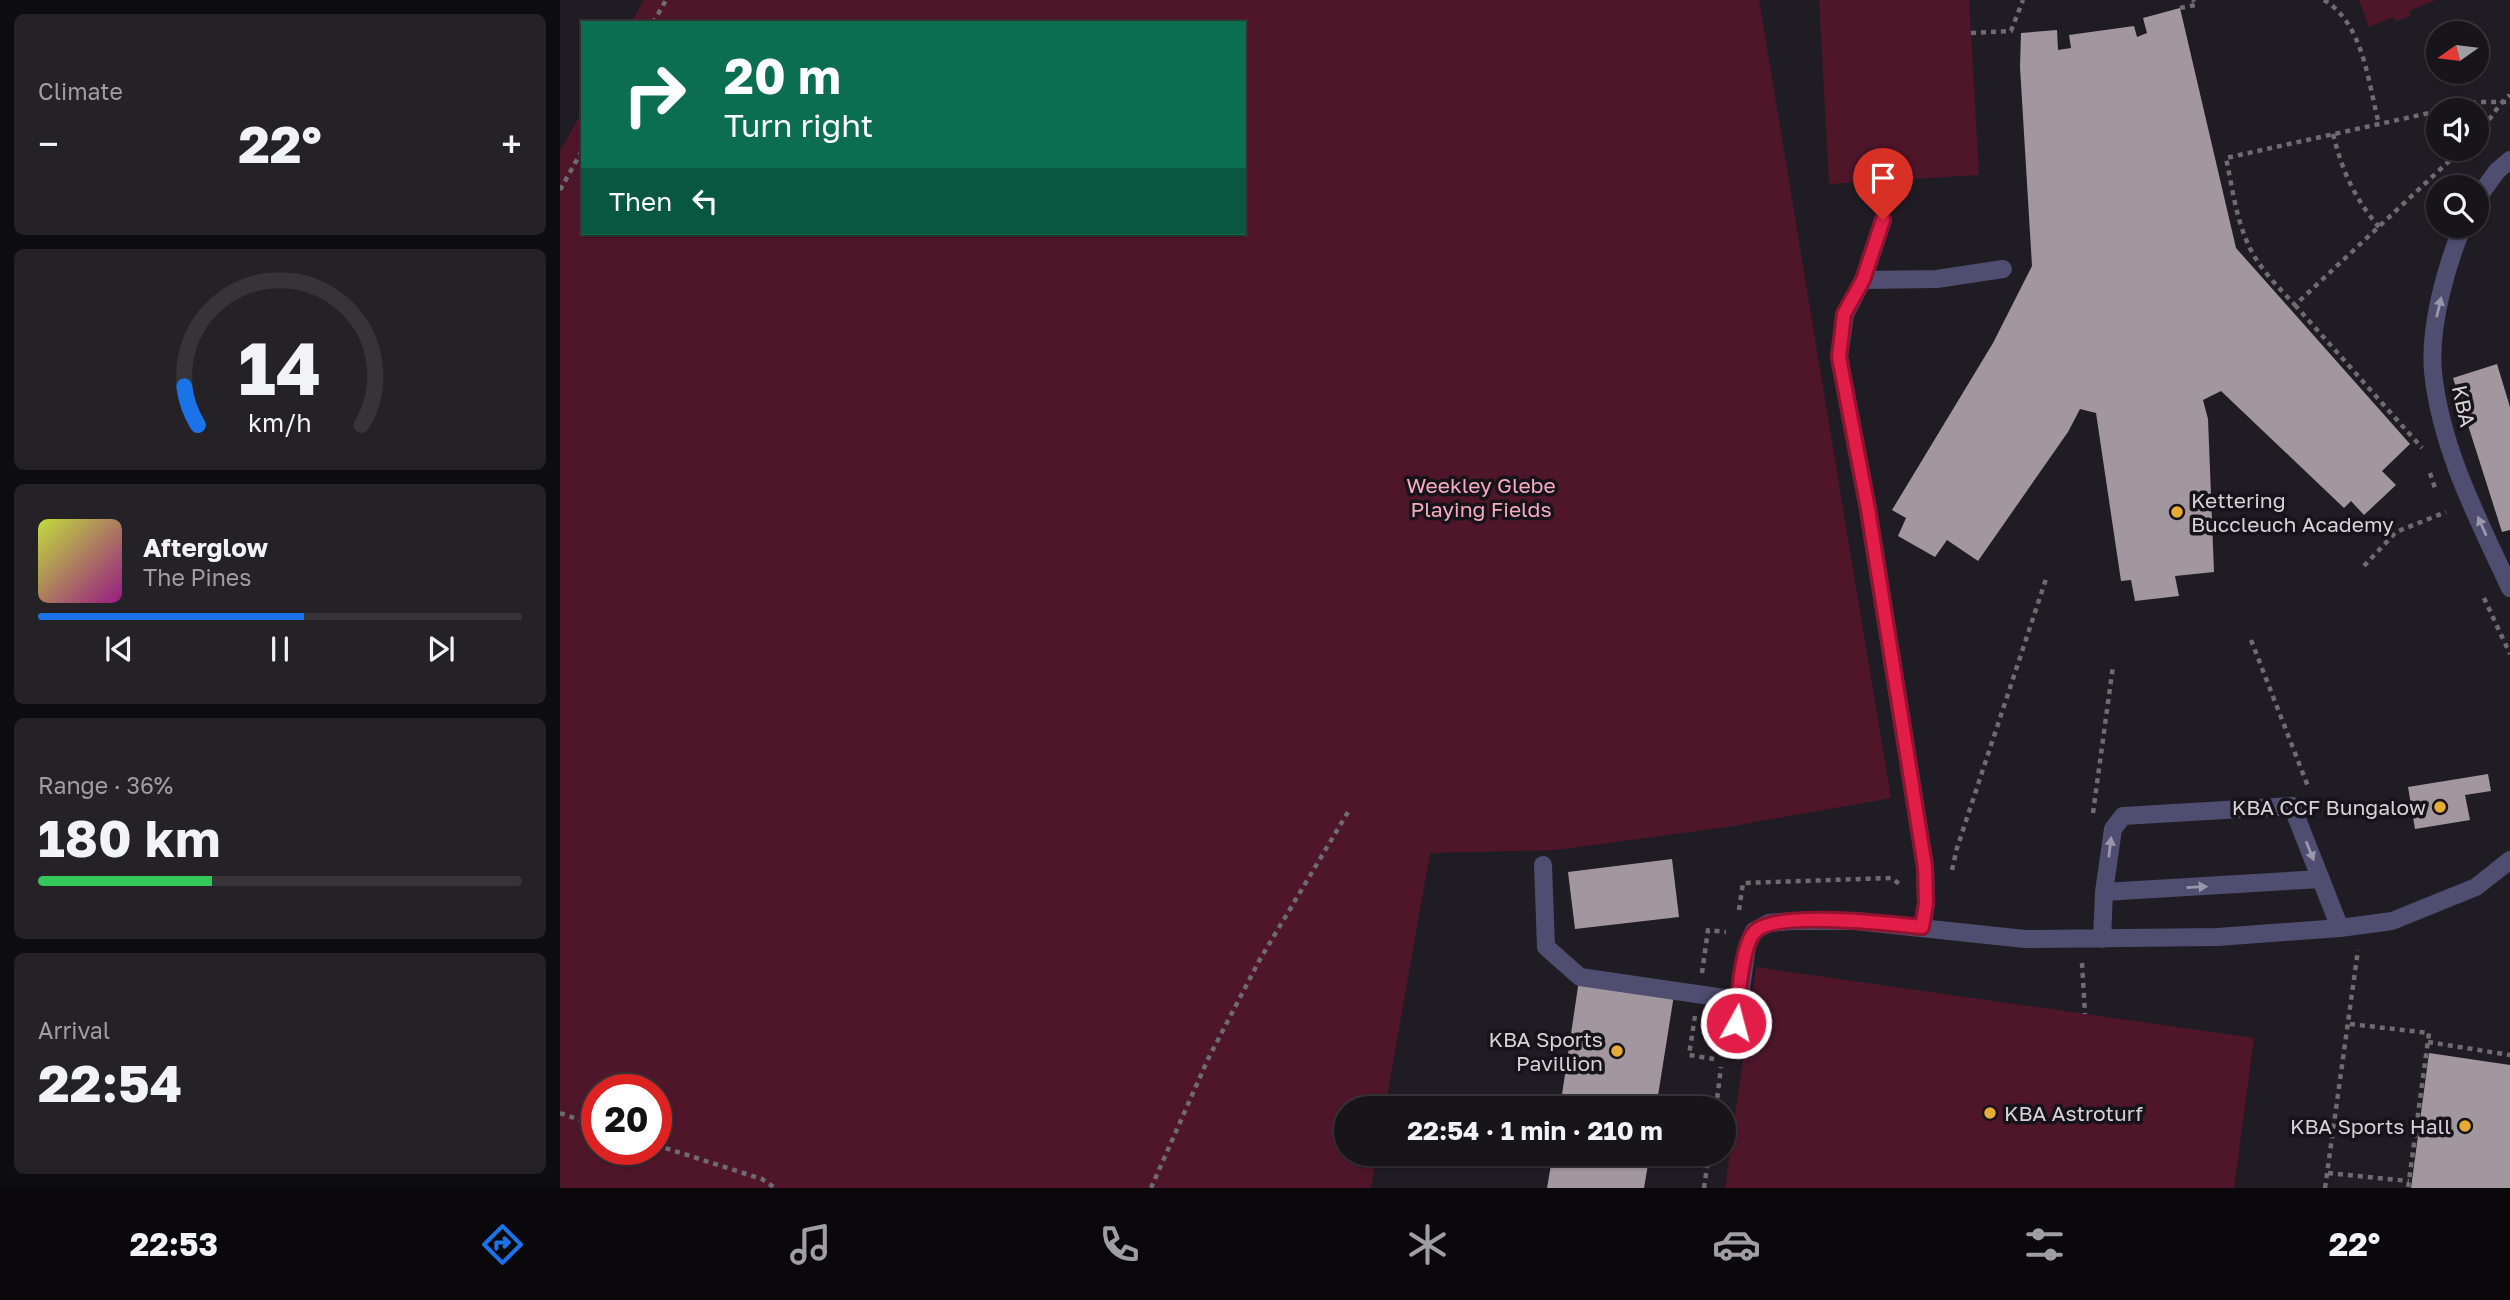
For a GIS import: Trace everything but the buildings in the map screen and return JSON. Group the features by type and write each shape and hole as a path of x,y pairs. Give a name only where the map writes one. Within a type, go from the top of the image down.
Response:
{"lane":[{"path":"2489,182 2510,160"},
{"path":"1883,220 1863,280 1844,314 1839,357 1868,509 1925,867 1926,904 1922,927"},
{"name":"KBA","path":"2459,238 2446,277 2436,322 2433,372 2445,431 2460,477 2510,588"},
{"path":"1863,280 1937,279 2003,269"},
{"path":"2102,939 2104,892 2112,829 2123,816 2291,806 2340,928"},
{"path":"1733,1046 1747,946 1754,931 1769,923 1855,920 2025,939 2218,937 2340,928 2392,921 2476,887 2510,860"},
{"path":"1543,865 1546,947 1580,976 1738,1000"},
{"path":"2104,892 2321,879"}],"path":[{"path":"654,21 666,0"},
{"path":"1971,33 2011,31 2023,0"},
{"path":"2180,8 2196,5 2193,0"},
{"path":"2325,0 2334,3 2348,23 2362,56 2379,124"},
{"path":"2489,122 2510,95"},
{"path":"2489,102 2510,102"},
{"path":"2426,114 2226,158 2235,202 2248,244 2270,278 2423,449 2426,459"},
{"path":"2333,134 2340,164 2349,185 2362,207 2379,227"},
{"path":"560,190 581,153"},
{"path":"2295,305 2449,161"},
{"path":"2429,470 2451,524"},
{"path":"2364,566 2396,532 2446,512"},
{"path":"1950,880 1956,848 2047,576"},
{"path":"2483,595 2510,654"},
{"path":"2251,640 2311,794"},
{"path":"2092,824 2113,666"},
{"path":"1151,1188 1208,1059 1259,961 1348,812"},
{"path":"2325,1188 2350,1024 2359,944"},
{"path":"2081,951 2085,1014"},
{"path":"2350,1024 2429,1033 2408,1188"},
{"path":"2428,1042 2510,1055"},
{"path":"1718,1096 1724,1051 1733,1046"},
{"path":"560,1113 581,1120"},
{"path":"672,1150 761,1179 775,1188"},
{"path":"1704,1188 1707,1166"},
{"path":"2328,1172 2409,1181"}],"green space":[{"name":"Weekley Glebe Playing Fields","path":"644,0 1759,0 1891,798 1727,827 1556,850 1430,853 1387,1096 1334,1096 1334,1166 1375,1166 1371,1188 560,1188 560,151 581,114 581,235 1246,235 1246,21 632,21"},
{"path":"1819,0 1969,0 1979,175 1829,184"},
{"path":"2359,0 2436,0 2409,11 2411,16 2396,21 2393,17 2369,27"},
{"name":"KBA Astroturf","path":"1756,967 2254,1038 2234,1188 1725,1188 1728,1166 1736,1166 1736,1110"}],"place":[{"name":"Kettering Buccleuch Academy","path":"2177,512"},
{"name":"KBA CCF Bungalow","path":"2440,807"},
{"name":"KBA Sports Pavillion","path":"1617,1051"},
{"name":"KBA Astroturf","path":"1990,1113"},
{"name":"KBA Sports Hall","path":"2465,1126"}],"route":[{"path":"1736,1023 1747,946 1754,931 1769,923 1855,920 1922,927 1926,904 1925,867 1868,509 1839,357 1844,314 1863,280 1883,220"}]}
